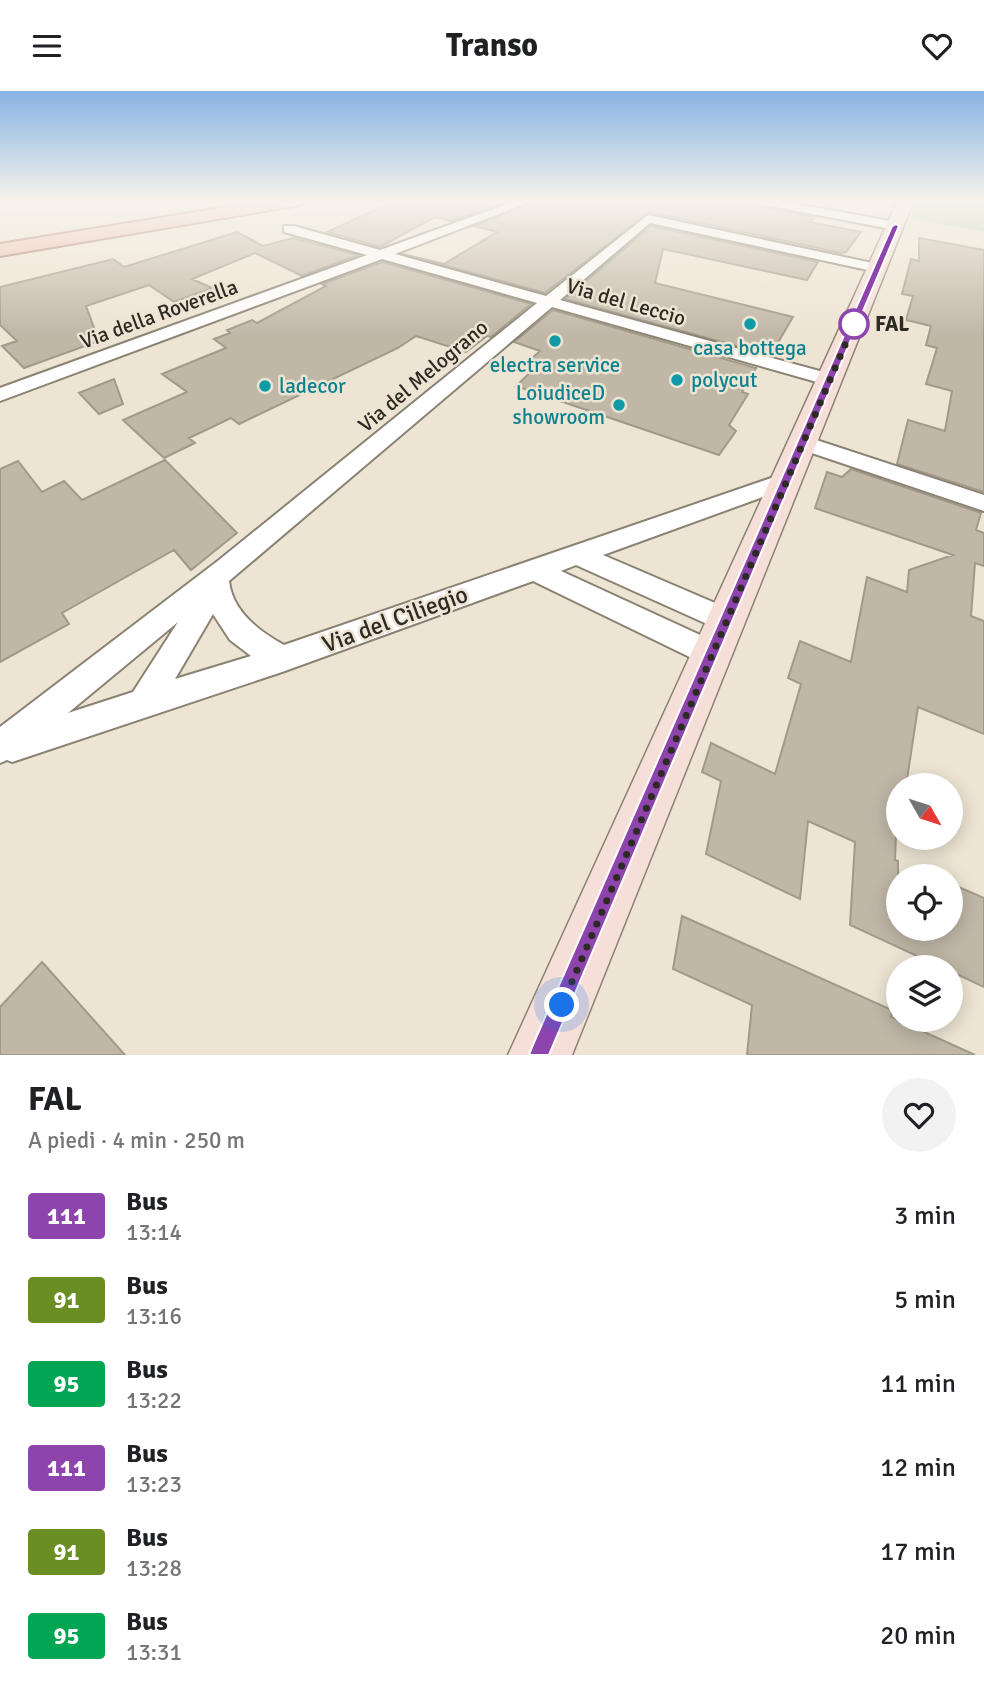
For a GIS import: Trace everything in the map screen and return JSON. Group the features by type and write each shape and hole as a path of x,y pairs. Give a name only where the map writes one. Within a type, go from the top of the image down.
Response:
{"main road":[{"path":"0,250 30,245"},
{"path":"540,1055 887,245"}],"street":[{"name":"Via del Leccio","path":"347,245 831,380"},
{"name":"Via della Roverella","path":"0,395 404,245"},
{"name":"Via del Melograno","path":"0,749 221,578 617,245"},
{"name":"Via del Melograno","path":"769,245 877,268"},
{"path":"804,443 984,503"},
{"name":"Via del Ciliegio","path":"0,749 282,659 788,480"},
{"path":"575,554 719,637"},
{"path":"533,569 719,637"},
{"path":"221,578 232,623 244,638 282,659"},
{"path":"144,703 221,578"}],"building":[{"path":"195,245 320,245 358,255 302,276 255,253 192,279 212,288 174,302 149,285 86,306 99,341 24,368 2,346 17,341 0,325 0,287 113,259 124,267"},
{"path":"475,245 607,245 545,293 403,254 444,264"},
{"path":"629,245 739,245 818,262 807,280 663,249 655,283 793,317 776,346 771,345 766,354 565,299"},
{"path":"803,245 851,245 846,252"},
{"path":"919,245 957,245 984,250 984,492 897,464 908,420 945,431 952,391 926,384 937,348 926,345 931,326 906,320 913,296 902,294 911,259 919,261"},
{"path":"382,262 531,304 491,337 487,336 466,352 416,336 398,348 239,424 231,418 189,438 195,443 164,458 123,420 187,392 162,374 226,348 214,339 230,333 227,330 252,320 257,323 326,286 322,284"},
{"path":"553,310 756,368 742,392 748,394 729,425 736,431 719,455 516,386 541,362 531,359 540,351 514,342"},
{"path":"114,379 123,404 99,414 79,393"},
{"path":"165,460 237,533 191,570 174,550 62,613 69,624 0,662 0,469 18,461 42,492 64,481 82,500"},
{"path":"851,469 981,513 976,530 984,533 984,566 975,563 971,616 984,621 984,734 918,707 908,773 886,773 886,851 895,851 895,860 898,864 886,864 886,941 963,941 963,889 984,898 984,987 963,977 963,955 915,955 850,925 855,842 808,821 800,899 706,854 721,781 702,772 711,743 775,774 801,684 788,678 800,641 851,662 867,577 907,592 909,570 953,555 815,508 827,472 842,477"},
{"path":"682,916 886,1007 886,1032 924,1032 975,1055 747,1055 752,1005 673,969"},
{"path":"42,962 125,1055 0,1055 0,1007"}],"bus line":[{"name":"111","path":"540,1055 887,245"}],"place":[{"name":"casa bottega","path":"750,324"},
{"name":"FAL","path":"854,324"},
{"name":"electra service","path":"555,341"},
{"name":"polycut","path":"677,380"},
{"name":"ladecor","path":"265,386"},
{"name":"LoiudiceD showroom","path":"619,405"}],"route":[{"path":"562,1005 854,324"}]}
